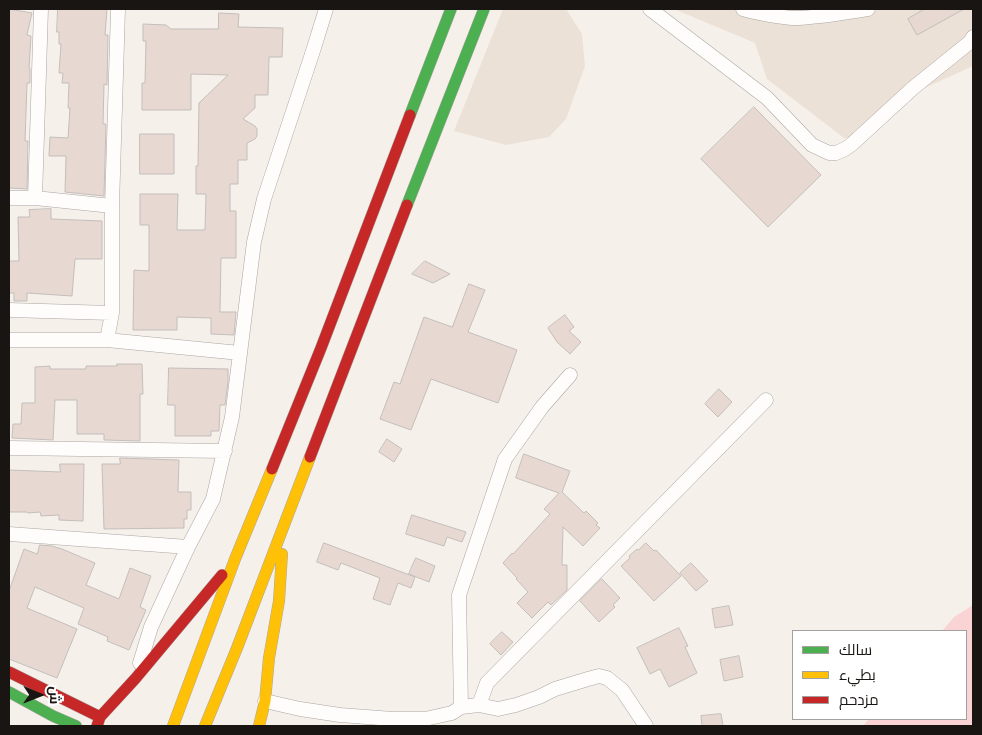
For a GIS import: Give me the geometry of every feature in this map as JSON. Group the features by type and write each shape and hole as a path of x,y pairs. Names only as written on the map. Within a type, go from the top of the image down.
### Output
{"main road":[{"path":"173,726 235,559 320,348 451,9"},
{"path":"205,726 238,648 356,337 484,9"},
{"path":"259,726 265,701 269,658 279,601 283,531"},
{"path":"99,722 235,559"},
{"path":"185,619 201,625 205,637"},
{"path":"238,648 254,648 269,658"},
{"path":"9,672 108,726"},
{"path":"9,692 52,721 76,726"}],"street":[{"path":"35,198 41,9"},
{"path":"107,340 112,313 112,206 118,9"},
{"path":"135,680 151,628 188,547 213,499 232,418 254,242 264,199 326,9"},
{"path":"650,9 767,98 812,145 829,153 836,153 852,144 913,88 973,38"},
{"path":"743,9 795,18 834,15 868,9"},
{"path":"9,198 35,198 112,206"},
{"path":"9,310 112,313"},
{"path":"9,340 107,340 240,353"},
{"path":"461,708 459,595 505,459 542,407 570,375"},
{"path":"479,705 487,683 766,400"},
{"path":"9,448 225,451"},
{"path":"9,534 188,547"},
{"path":"265,701 340,715 393,719 425,719 452,714 461,708 479,705 498,709 516,705 556,689 599,676 607,678 622,690 646,726"}],"shaded area":[{"path":"503,9 566,9 582,34 585,66 566,119 549,137 506,145 454,131"},
{"path":"674,9 973,9 973,66 918,91 867,138 844,138 767,79 755,43"},
{"path":"973,605 973,726 863,726 868,720 967,720 967,630 943,630 954,617"}],"building":[{"path":"9,9 32,13 27,35 31,36 30,83 27,83 25,141 28,141 27,189 9,188"},
{"path":"58,9 107,9 105,35 108,35 107,85 104,84 103,124 106,124 104,196 65,192 66,156 49,156 50,137 68,138 70,108 68,108 69,83 62,83 63,73 59,73 61,44 59,44 59,32 57,32"},
{"path":"925,9 964,9 917,35 908,19"},
{"path":"219,13 239,14 238,27 283,28 282,57 269,57 268,95 255,95 255,108 243,119 255,126 257,136 247,143 247,160 238,160 238,184 230,184 230,211 236,211 236,258 221,258 220,312 236,312 234,335 211,334 211,318 177,317 177,330 133,330 134,270 149,271 149,225 140,225 140,194 178,194 177,230 205,230 206,194 196,194 199,103 228,75 191,74 191,110 142,110 142,83 145,83 146,41 143,41 143,24 166,25 171,29 218,29"},
{"path":"754,107 821,175 768,227 701,159"},
{"path":"140,134 174,134 174,174 140,174"},
{"path":"51,209 51,219 102,221 102,259 75,259 72,296 27,293 27,301 14,301 14,293 9,293 9,261 19,261 18,217 30,217 29,210"},
{"path":"425,261 450,274 433,283 412,274"},
{"path":"469,284 485,290 468,332 517,350 498,403 431,379 411,430 380,419 394,382 400,384 424,317 452,327"},
{"path":"565,315 574,327 569,331 581,342 570,354 557,342 548,328"},
{"path":"117,364 142,364 143,394 140,394 140,441 104,440 104,434 77,434 77,400 55,400 53,440 12,438 13,424 21,424 22,403 35,403 35,367 50,366 50,369 86,369 86,366 117,366"},
{"path":"169,368 228,369 225,405 220,405 219,431 211,431 211,436 175,436 175,405 168,405"},
{"path":"719,389 732,402 718,417 705,404"},
{"path":"387,439 402,449 394,462 379,452"},
{"path":"524,454 570,471 562,492 584,513 586,511 598,523 596,525 600,528 583,546 563,527 562,565 567,565 567,590 551,605 548,602 532,618 517,603 528,592 503,563 550,514 544,509 559,493 516,478"},
{"path":"120,458 179,460 178,492 191,492 191,510 187,510 184,528 104,529 102,464 120,464"},
{"path":"60,464 84,464 83,521 59,520 59,515 41,516 40,512 9,512 9,470 60,472"},
{"path":"412,515 466,532 462,542 447,537 444,546 406,534"},
{"path":"324,543 415,577 411,588 398,583 390,605 373,599 380,578 341,563 338,570 317,562"},
{"path":"646,543 654,551 656,550 681,576 654,601 621,566 630,558 629,556"},
{"path":"40,545 62,549 95,563 86,585 119,599 130,568 151,576 140,607 146,610 129,650 107,641 108,637 78,624 84,608 35,587 27,608 77,629 57,678 9,659 9,591 24,549 37,554"},
{"path":"416,558 435,566 429,582 409,574"},
{"path":"691,563 708,581 696,591 680,573"},
{"path":"602,579 620,598 613,605 615,607 599,622 580,601"},
{"path":"729,606 733,625 715,628 712,609"},
{"path":"679,628 688,646 685,647 697,673 669,687 660,669 650,674 637,648"},
{"path":"502,632 513,642 501,655 490,644"},
{"path":"739,656 743,677 724,681 720,660"},
{"path":"721,714 723,726 702,726 701,716"}],"traffic: fast":[{"path":"410,115 451,9"},
{"path":"407,205 484,9"},
{"path":"9,692 76,726"}],"traffic: slow":[{"path":"205,726 310,457"},
{"path":"173,726 235,559 272,469"},
{"path":"259,726 265,701 269,658 279,601 282,554"}],"traffic: jam":[{"path":"272,469 321,348 410,115"},
{"path":"310,457 407,205"},
{"path":"97,726 100,717 135,679 222,575"},
{"path":"9,672 100,717"}]}
